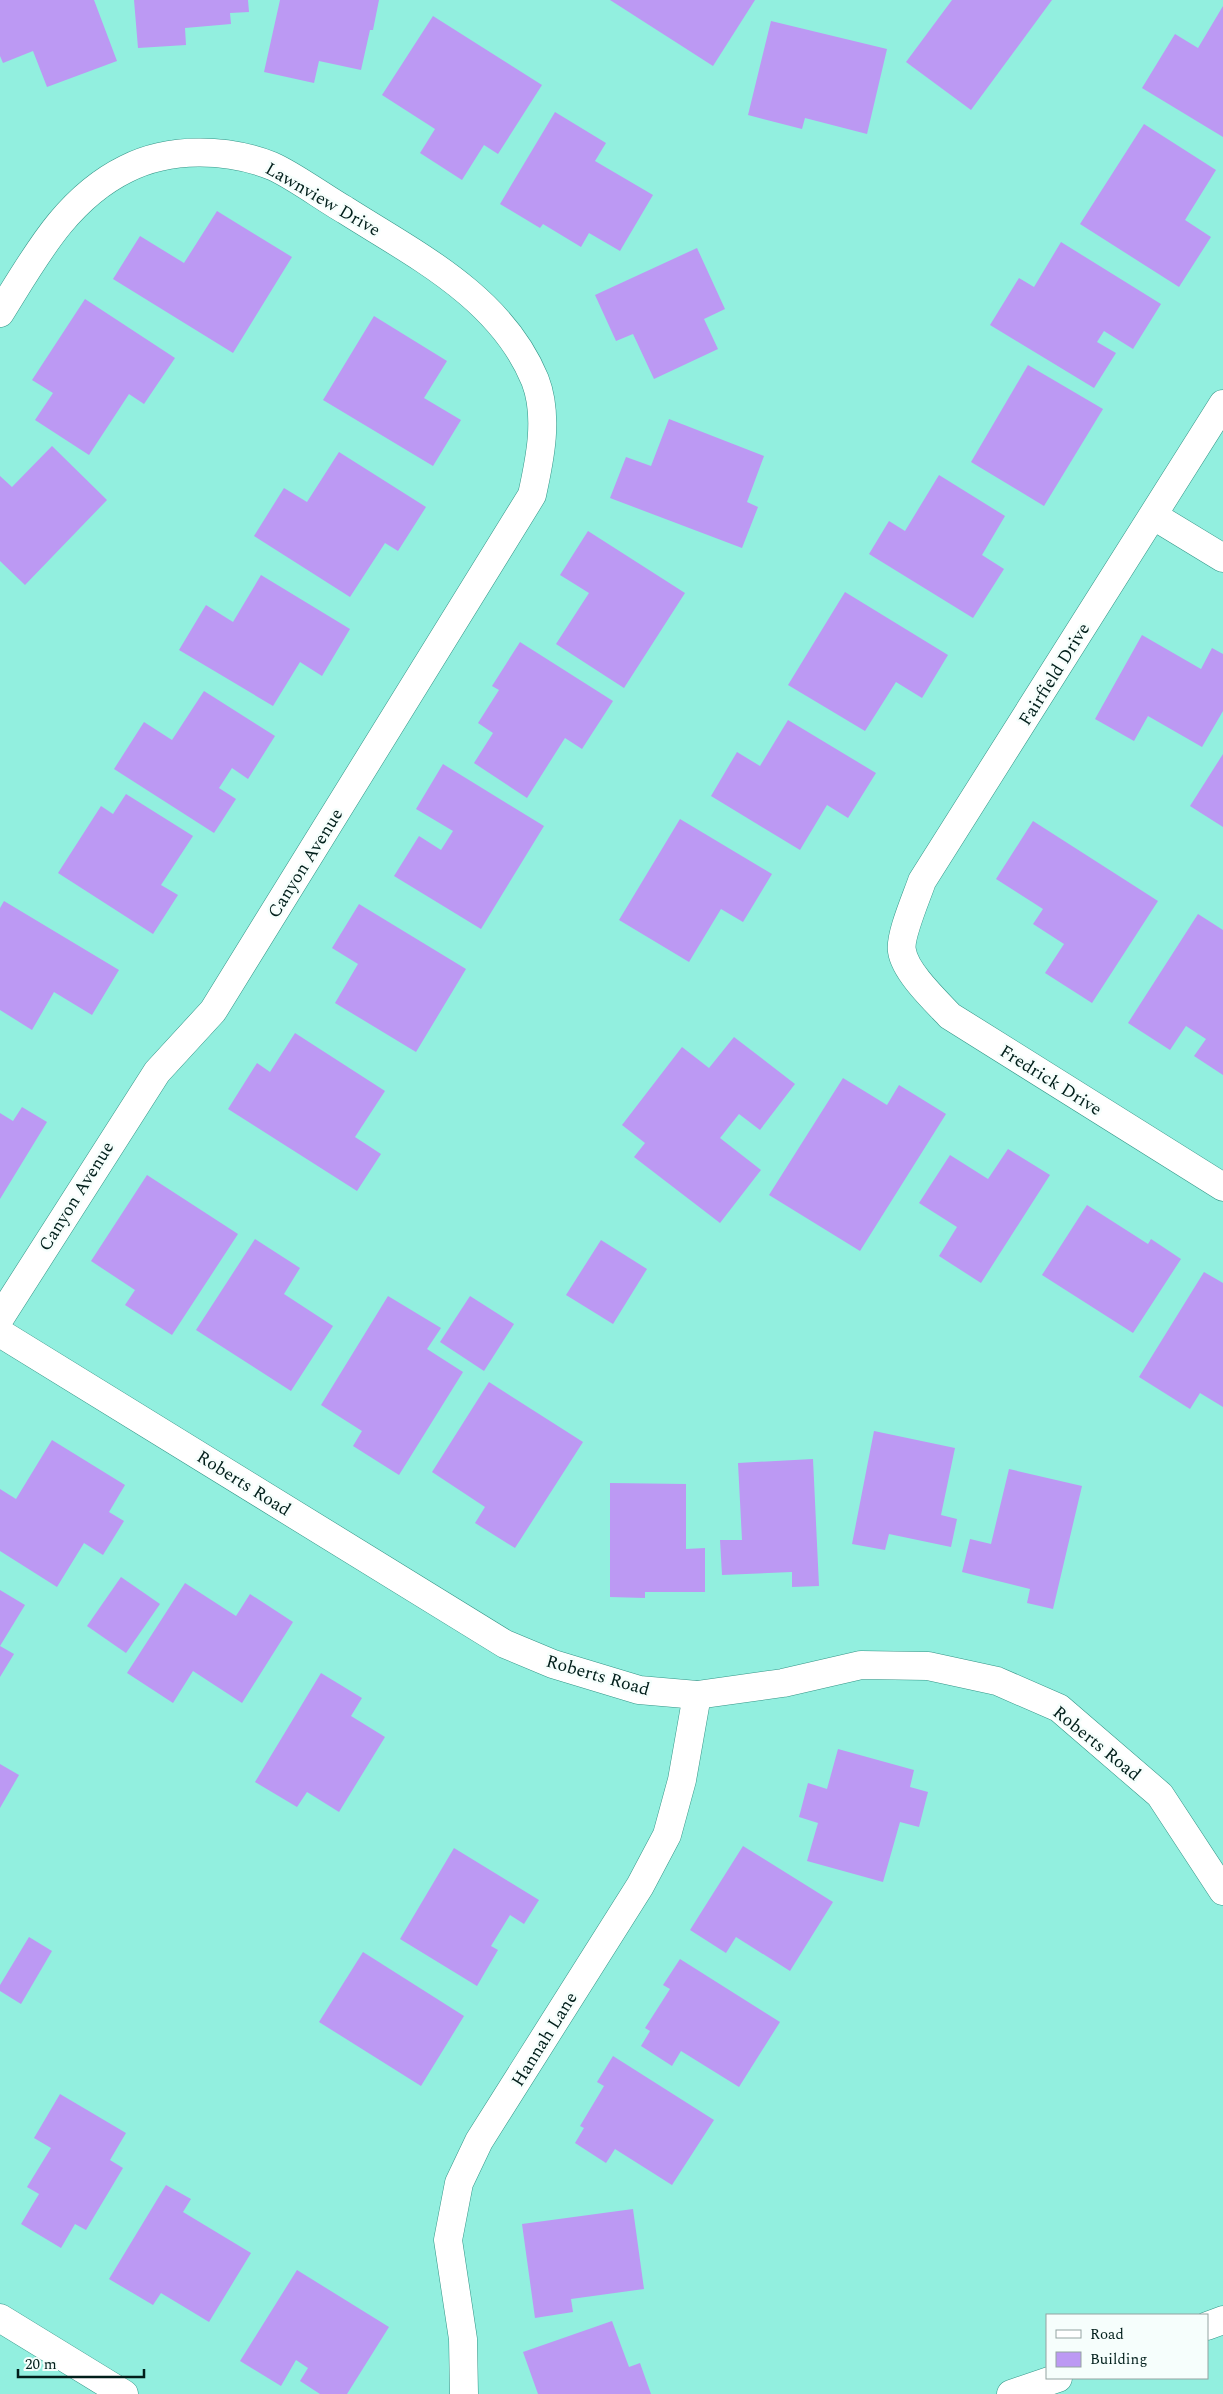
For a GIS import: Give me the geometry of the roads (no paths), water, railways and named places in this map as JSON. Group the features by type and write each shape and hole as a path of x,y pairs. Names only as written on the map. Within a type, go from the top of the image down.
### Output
{"street":[{"name":"Lawnview Drive","path":"0,313 48,237 72,208 96,186 127,168 159,158 194,152 233,156 272,166 443,271 490,312 515,342 536,381"},
{"name":"Canyon Avenue","path":"0,1318 157,1072 213,1012 532,496 541,454 542,428 536,381"},
{"name":"Fairfield Drive","path":"901,951 908,919 922,881 1223,404"},
{"path":"1154,516 1223,558"},
{"name":"Fredrick Drive","path":"901,951 917,981 950,1016 1223,1187"},
{"name":"Roberts Road","path":"0,1333 505,1644 553,1664 639,1690 697,1695 783,1683 861,1666 928,1666 997,1681 1059,1708 1160,1795 1223,1891"},
{"name":"Hannah Lane","path":"464,2394 463,2339 448,2240 459,2183 479,2141 640,1886 667,1835 682,1780 697,1695"},
{"path":"0,2318 124,2394"},
{"path":"1208,2326 1223,2320"},
{"path":"1011,2394 1047,2385"}]}
